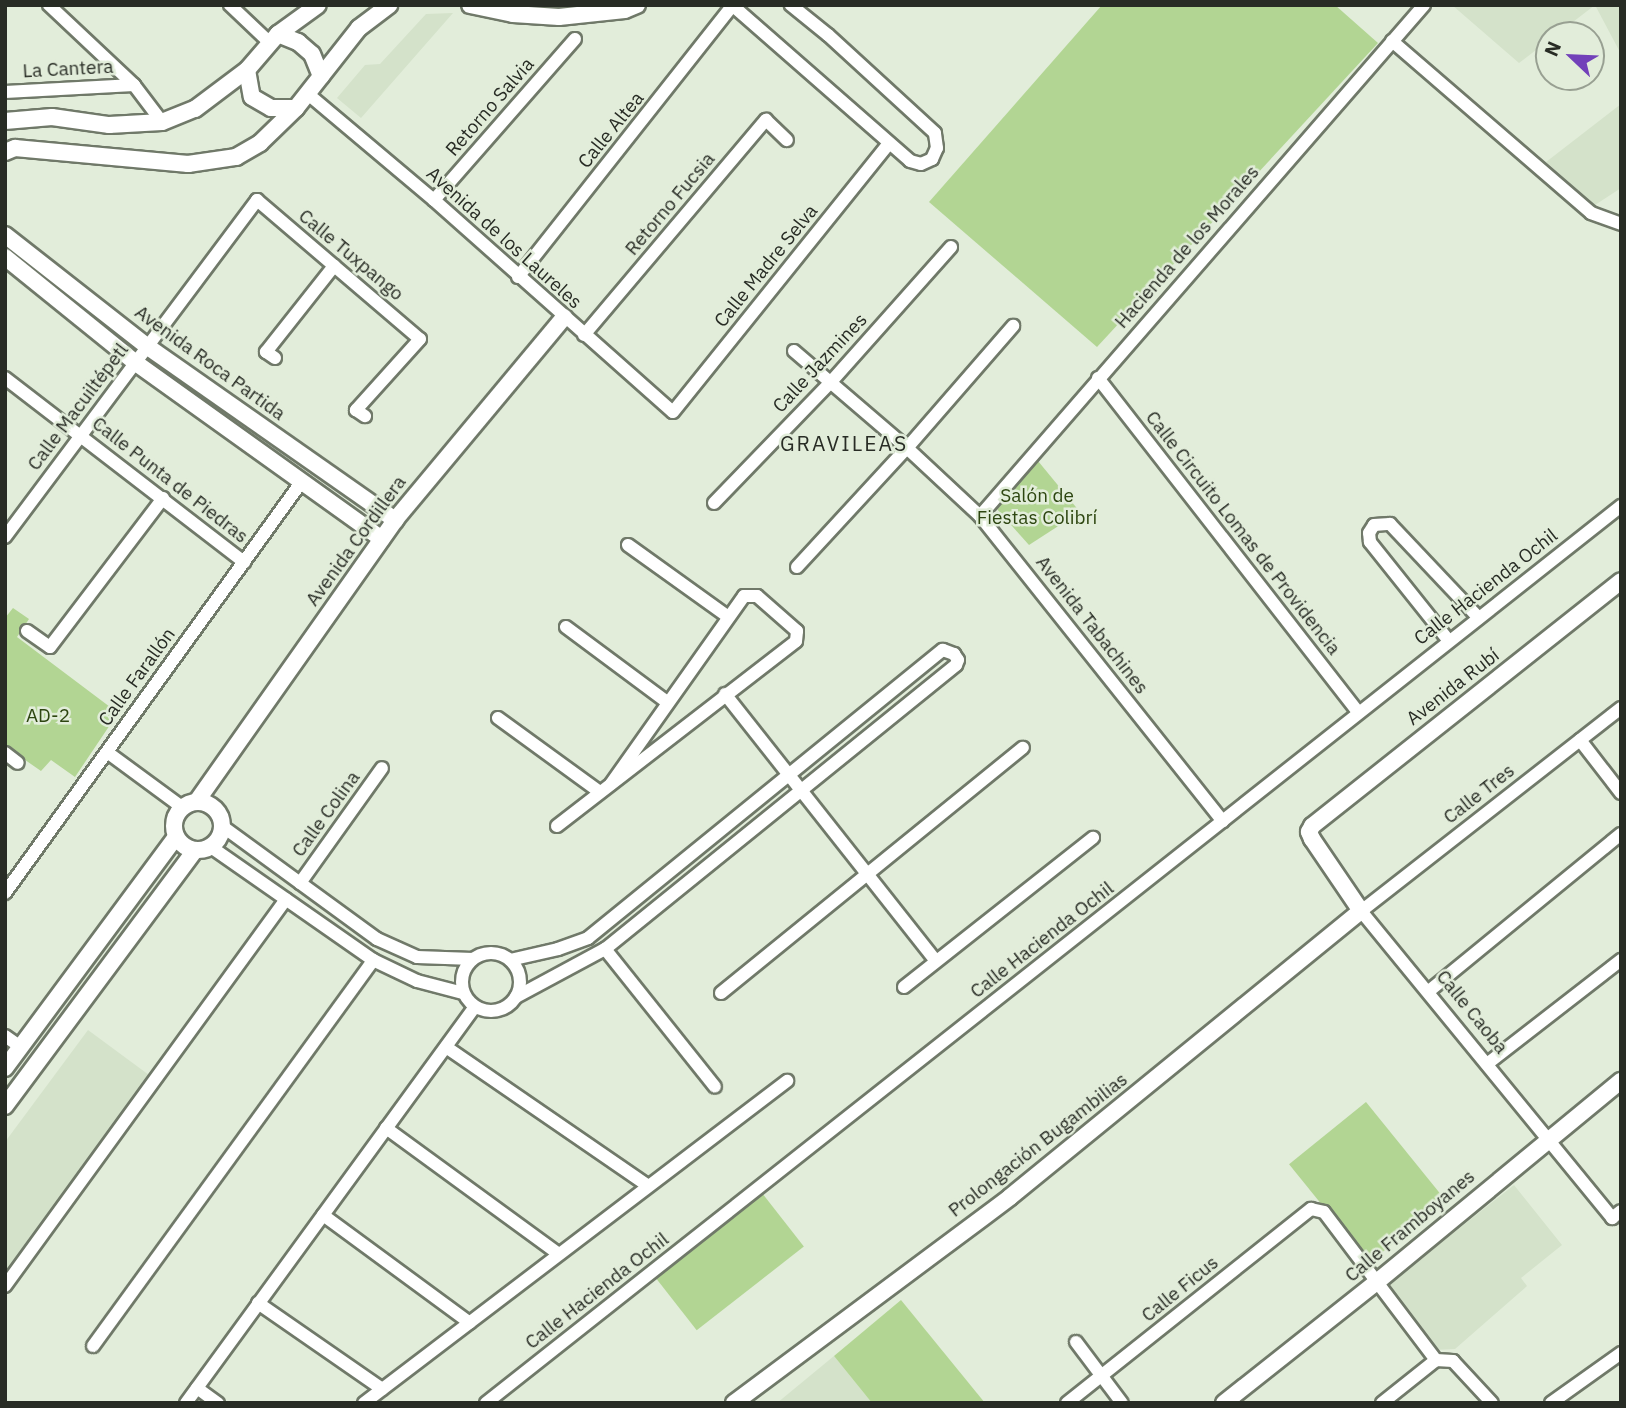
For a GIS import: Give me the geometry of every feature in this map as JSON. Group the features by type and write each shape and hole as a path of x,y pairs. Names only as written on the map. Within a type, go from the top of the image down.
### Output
{"street":[{"name":"La Cantera","path":"49,5 134,85 162,122"},
{"path":"230,5 274,38 298,42 312,54 321,76"},
{"path":"5,152 15,148 188,164 236,157 260,142 296,108 359,28 389,5"},
{"path":"470,5 513,14 559,17 625,10 637,5"},
{"path":"733,6 910,160 920,164 932,159 937,148 935,133 828,35 791,5"},
{"name":"Hacienda de los Morales","path":"980,516 1424,5"},
{"path":"5,121 52,117 109,125 162,122 195,109 247,70 274,38 313,6"},
{"name":"Calle Altea","path":"518,277 733,6"},
{"name":"Retorno Salvia","path":"434,200 575,38"},
{"path":"1392,41 1591,213 1621,223"},
{"path":"247,70 252,97 271,108 296,108"},
{"name":"La Cantera","path":"5,92 134,85"},
{"name":"Avenida de los Laureles","path":"308,94 434,200 673,412"},
{"name":"Retorno Fucsia","path":"584,335 766,120 787,140"},
{"name":"Calle Madre Selva","path":"673,412 889,143"},
{"name":"Calle Tuxpango","path":"257,200 420,339 356,410 365,416"},
{"name":"Calle Macuiltépetl","path":"5,537 257,200"},
{"name":"Avenida Roca Partida","path":"5,235 148,347 395,520"},
{"name":"Calle Jazmines","path":"714,503 830,383 951,247"},
{"path":"5,257 136,363 300,484 382,539"},
{"path":"275,358 266,352 334,266"},
{"name":"Avenida Cordillera","path":"189,804 395,520 564,317"},
{"path":"797,567 1013,326"},
{"name":"Avenida Tabachines","path":"794,351 907,447 980,516 1223,821"},
{"name":"Calle Punta de Piedras","path":"5,378 244,562"},
{"name":"Calle Circuito Lomas de Providencia","path":"1098,378 1358,712"},
{"name":"Calle Farallón","path":"5,893 300,484"},
{"path":"27,631 50,647 163,498"},
{"name":"Calle Hacienda Ochil","path":"486,1403 1621,506"},
{"path":"1450,641 1370,542 1369,533 1374,525 1390,524 1479,618"},
{"path":"628,545 727,616"},
{"name":"Avenida Rubí","path":"1312,826 1621,581"},
{"path":"557,826 796,641 797,631 751,594 744,596 605,788"},
{"path":"566,627 667,702"},
{"path":"189,804 174,821 176,837 181,843 203,848 286,899 373,960 417,981 463,993 475,1007 493,1012 502,1010 516,997 605,949 958,660 954,654 943,650 588,938 558,950 510,960 492,953 473,959 417,957 377,939 222,826"},
{"path":"725,694 936,961"},
{"name":"Calle Tres","path":"1361,911 1621,708"},
{"path":"498,718 605,788"},
{"path":"1580,740 1621,793"},
{"path":"721,993 1023,748"},
{"path":"5,1106 203,848 221,834 218,811 205,802 189,804 107,752"},
{"path":"5,753 18,763"},
{"name":"Calle Colina","path":"300,883 382,768"},
{"name":"Calle Caoba","path":"1312,826 1312,839 1361,911 1547,1138 1617,1215"},
{"path":"1429,991 1621,834"},
{"path":"5,1068 176,837"},
{"path":"904,987 1093,838"},
{"path":"641,895 654,910"},
{"path":"5,1286 286,899"},
{"path":"326,927 339,911"},
{"name":"Prolongación Bugambilias","path":"734,1403 1010,1197 1361,911"},
{"path":"605,949 715,1087"},
{"path":"463,993 462,975 473,959"},
{"path":"93,1346 373,960"},
{"path":"510,960 520,978 516,997"},
{"path":"1486,1064 1621,960"},
{"path":"186,1403 475,1007"},
{"path":"5,1036 21,1047"},
{"path":"446,1047 648,1186"},
{"path":"364,1403 786,1081"},
{"name":"Calle Framboyanes","path":"1224,1403 1378,1281 1547,1138 1621,1081"},
{"path":"386,1128 559,1254"},
{"name":"Calle Ficus","path":"1067,1403 1311,1209 1318,1208 1378,1281"},
{"path":"323,1215 470,1323"},
{"path":"1378,1281 1436,1360"},
{"path":"258,1304 382,1389"},
{"path":"1076,1342 1122,1403"},
{"path":"1551,1403 1621,1353"},
{"path":"1382,1403 1436,1360 1453,1361 1492,1403"},
{"path":"197,1388 218,1403"}],"shaded area":[{"path":"1452,5 1595,5 1574,21 1535,21 1535,51 1519,63"},
{"path":"1595,5 1621,5 1621,54 1605,21"},
{"path":"453,13 361,118 337,98 365,65 380,64 426,14"},
{"path":"1621,104 1621,188 1595,205 1546,162"},
{"path":"88,1030 149,1075 5,1272 5,1142"},
{"path":"1514,1185 1562,1245 1521,1278 1527,1286 1455,1349 1434,1350 1385,1287"},
{"path":"834,1356 872,1403 777,1403"}],"green space":[{"path":"1102,5 1335,5 1378,43 1097,347 929,202"},
{"name":"Salón de Fiestas Colibrí","path":"1038,461 1080,512 1029,545 997,509"},
{"name":"AD-2","path":"13,608 29,619 17,637 118,713 75,777 51,760 41,771 5,746 5,618"},
{"path":"1366,1102 1446,1201 1369,1263 1289,1164"},
{"path":"762,1193 804,1247 697,1330 655,1277"},
{"path":"901,1300 985,1403 872,1403 834,1356"}],"district":[{"name":"GRAVILEAS","path":"844,443"}]}
